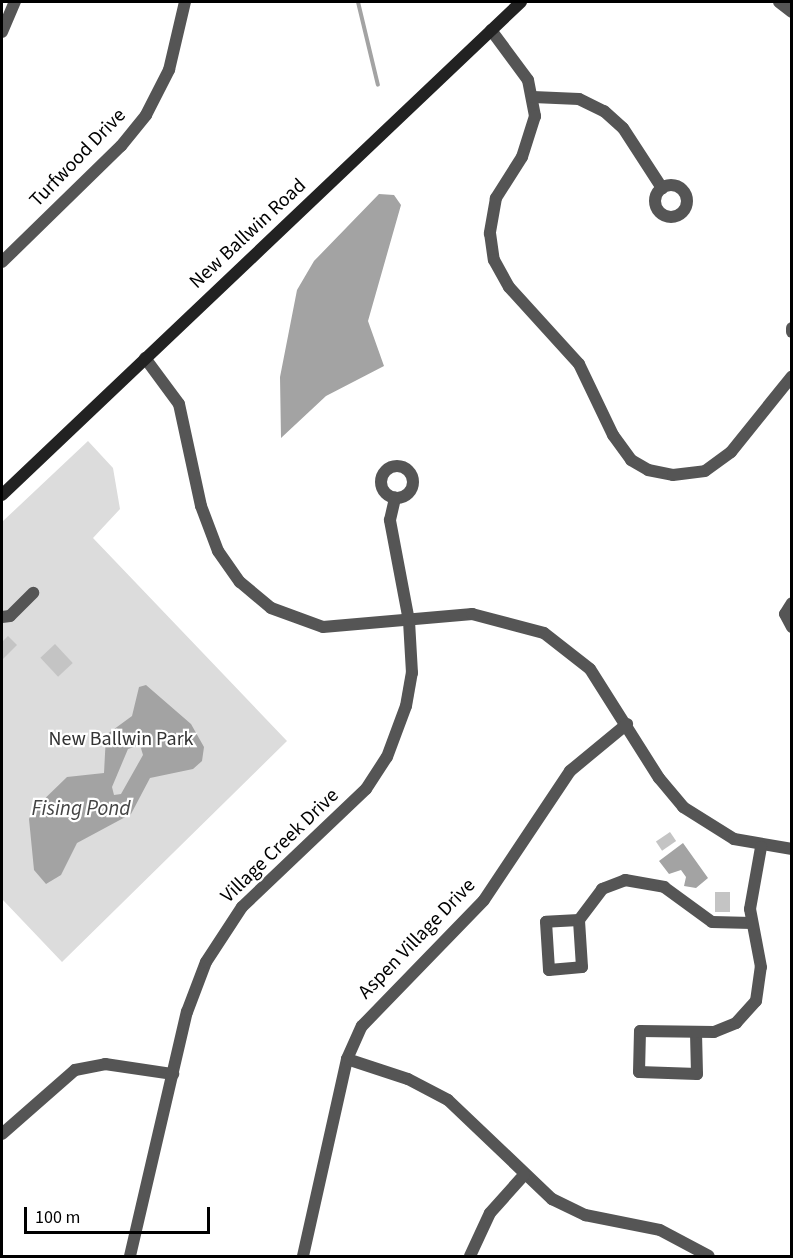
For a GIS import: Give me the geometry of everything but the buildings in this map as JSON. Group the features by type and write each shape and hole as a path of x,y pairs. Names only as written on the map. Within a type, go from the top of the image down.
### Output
{"main road":[{"name":"New Ballwin Road","path":"2,495 522,2"}],"street":[{"path":"2,32 15,2"},
{"name":"Turfwood Drive","path":"2,262 122,146 146,114 169,70 185,2"},
{"path":"779,2 792,12"},
{"path":"491,30 522,68 533,97 532,135 496,198 490,233 494,260 509,287 579,364 613,435 631,460 648,470 673,475 705,471 731,452 792,376"},
{"path":"533,97 579,99 604,111 623,128 662,188"},
{"path":"145,358 179,404 207,529 240,582 271,608 303,623 340,628 472,614 544,633 590,669 627,724 659,778 683,807 734,839 761,847 792,849"},
{"name":"Village Creek Drive","path":"130,1257 192,996 227,926 366,789 387,757 410,690 409,621 390,520 395,498"},
{"path":"2,617 10,616 33,593"},
{"path":"792,603 785,614 792,627"},
{"name":"Aspen Village Drive","path":"303,1257 347,1059 369,1016 496,884 570,771 627,724"},
{"path":"696,1033 697,1074 639,1072 640,1031 696,1033 736,1023 756,1001 761,967 752,923 750,897 761,847"},
{"path":"579,920 546,922 549,970 582,967 579,920 602,889 636,879 664,887 712,922 752,923"},
{"path":"347,1059 408,1079 448,1100 524,1175 552,1199 585,1215 660,1230 709,1257"},
{"path":"2,1134 75,1070 105,1064 173,1074"},
{"path":"470,1257 490,1213 524,1175"}],"green space":[{"name":"New Ballwin Park","path":"88,441 113,468 120,509 93,538 287,741 62,962 2,899 2,522"}],"water":[{"path":"379,194 394,195 401,205 368,321 384,366 326,396 281,438 280,377 297,290 314,261"},
{"name":"Fising Pond","path":"146,685 191,724 204,747 202,761 193,769 150,778 131,814 77,843 61,875 46,884 34,870 29,819 32,811 67,777 104,773 106,735 132,716 139,687","holes":["140,745 143,755 121,794 114,795 112,787 128,749"]},
{"path":"683,843 708,878 696,888 684,886 686,877 681,870 669,874 659,861"}],"waterway":[{"path":"358,2 378,85"}]}
